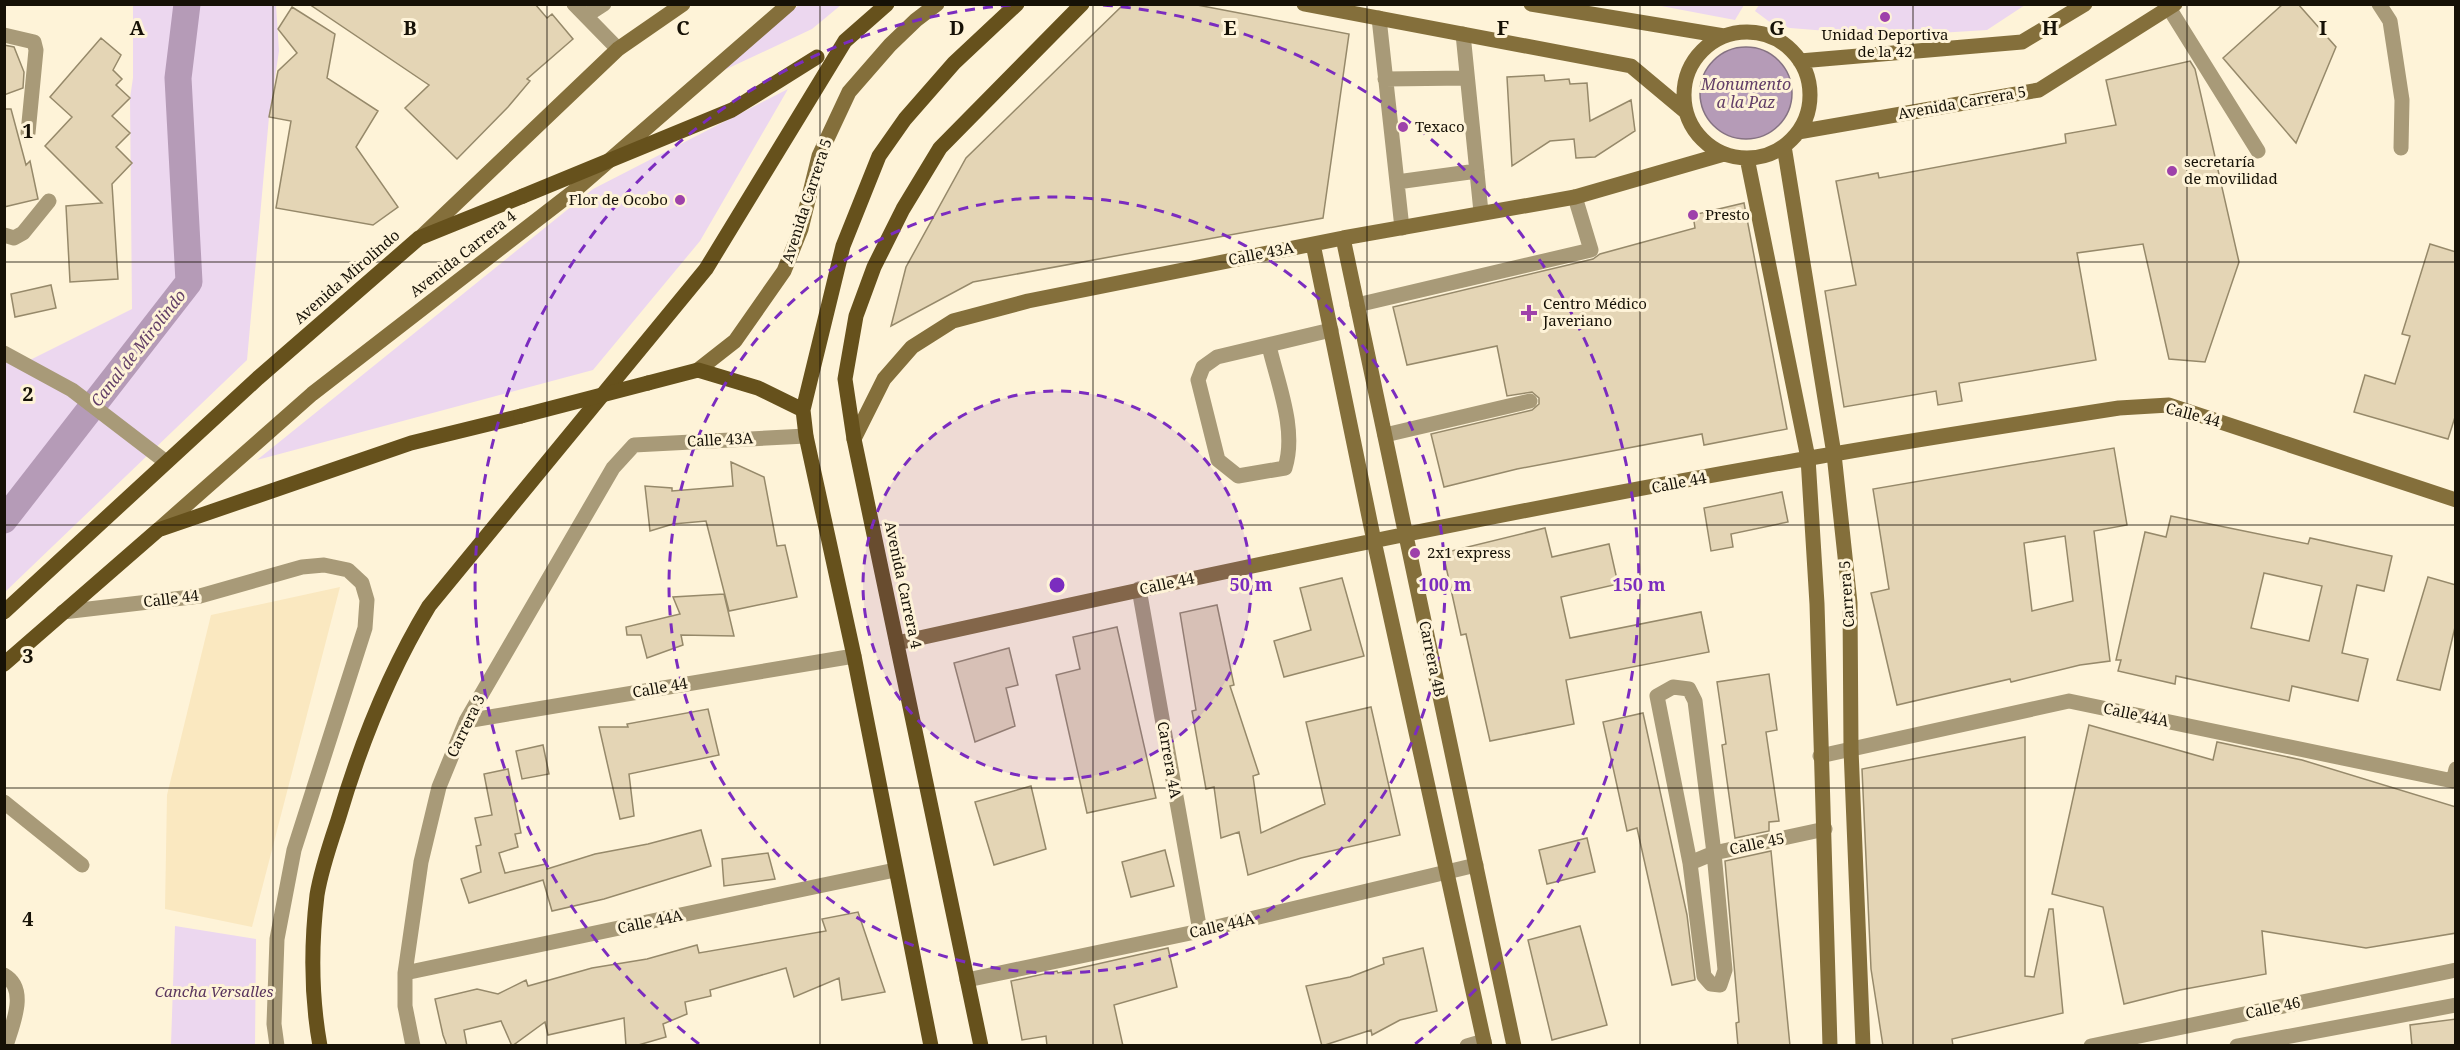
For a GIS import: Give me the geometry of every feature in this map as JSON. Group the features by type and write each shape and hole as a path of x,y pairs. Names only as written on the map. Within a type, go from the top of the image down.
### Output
{"main road":[{"path":"320,1046 312,991 318,894 347,788 370,725 403,648 429,606 705,269 845,42 887,4"},
{"path":"931,1046 854,656 806,436 803,410 843,246 879,156 905,119 954,63 1017,4"},
{"name":"Avenida Carrera 4","path":"981,1046 854,439 845,378 856,316 874,267 898,219 940,148 1082,4"},
{"name":"Avenida Mirolindo","path":"4,612 258,378 419,238 732,110 845,42"},
{"path":"4,664 158,530 411,443 698,370 758,388 803,410"}],"street":[{"path":"574,4 618,48"},
{"path":"587,15 604,4"},
{"path":"419,238 618,48 683,4"},
{"name":"Avenida Carrera 4","path":"158,530 312,394 573,192 789,4"},
{"name":"Avenida Carrera 5","path":"698,370 735,341 784,271 801,229 819,156 849,92 890,45 937,4"},
{"path":"1304,4 1631,66 1686,112"},
{"path":"1531,4 1724,36"},
{"path":"1800,61 2022,42 2085,4"},
{"path":"2379,4 2390,21 2402,100 2401,148"},
{"path":"2172,6 2258,151"},
{"name":"Avenida Carrera 5","path":"1798,132 2039,90 2172,6"},
{"path":"1379,18 1402,228"},
{"path":"1745,32 1766,34 1786,44 1800,61 1808,79 1810,98 1806,117 1798,132 1784,146 1766,155 1747,158 1724,154 1707,144 1694,130 1686,112 1684,86 1689,70 1698,55 1710,44 1724,36 1745,32"},
{"path":"1463,34 1481,212"},
{"path":"4,36 33,42 36,50 28,133"},
{"path":"1385,80 1467,78"},
{"name":"Carrera 5","path":"1784,146 1834,454 1850,603 1851,749 1863,1046"},
{"name":"Calle 43A","path":"854,439 884,379 912,347 953,321 1028,301 1343,238 1575,197 1724,154"},
{"name":"Carrera 5","path":"1747,158 1808,458 1817,604 1830,1046"},
{"path":"1397,182 1477,171"},
{"path":"1357,305 1590,250 1575,197"},
{"path":"4,235 14,238 24,233 49,201"},
{"name":"Carrera 4B","path":"1343,238 1514,1046"},
{"name":"Carrera 4B","path":"1313,244 1374,541 1484,1043"},
{"path":"1269,346 1289,431 1291,451 1285,468 1238,476 1218,460 1198,380 1203,367 1217,357 1331,330"},
{"path":"4,353 72,390 166,462"},
{"path":"1385,435 1530,400"},
{"name":"Calle 44","path":"897,643 1139,589 1374,541 1808,458 2119,408 2169,405 2456,500"},
{"name":"Calle 43A","path":"634,445 806,436"},
{"name":"Carrera 3","path":"413,1046 405,1006 405,973 421,862 439,787 466,721 613,468 634,445"},
{"name":"Calle 44","path":"63,612 200,596 302,567 324,565 348,570 362,584 367,600 365,628 294,850 277,939 274,1023 277,1046"},
{"name":"Carrera 4A","path":"1139,589 1200,931"},
{"name":"Calle 44","path":"466,721 854,656"},
{"path":"1673,687 1689,689 1695,701 1714,853 1725,970 1720,985 1711,984 1704,976 1689,863 1657,696 1673,687"},
{"name":"Calle 44A","path":"1820,756 2068,701 2454,775"},
{"path":"4,802 82,865"},
{"name":"Calle 45","path":"1689,863 1714,853 1825,829"},
{"name":"Calle 44A","path":"966,980 1200,931 1476,865"},
{"name":"Calle 44A","path":"405,973 895,870"},
{"name":"Calle 46","path":"2091,1046 2150,1040 2456,970"},
{"path":"4,975 17,990 16,1010 6,1046"},
{"name":"Calle 46","path":"2237,1046 2456,1005"},
{"path":"1467,1046 1484,1043"}],"shaded area":[{"path":"340,587 252,927 165,909 167,795 211,615"}],"green space":[{"path":"1744,4 1735,20 1656,5"},
{"path":"133,5 276,5 279,51 269,117 247,360 5,592 5,349 30,360 132,309 130,98 133,78"},
{"path":"799,5 841,5 812,29 718,73"},
{"name":"Unidad Deportiva de la 42","path":"1759,5 2025,5 1987,30 1890,36 1790,28 1771,23 1755,11"},
{"path":"788,89 700,241 593,370 257,460 593,189"},
{"name":"Cancha Versalles","path":"175,926 256,939 255,1045 171,1045"}],"water":[{"name":"Monumento a la Paz","path":"1746,47 1763,51 1778,61 1788,76 1792,93 1788,110 1778,125 1763,135 1746,139 1729,135 1714,125 1704,110 1700,93 1704,76 1714,61 1729,51"}],"building":[{"path":"309,4 535,4 547,18 552,14 573,39 527,79 530,81 508,107 457,159 405,108 429,85"},
{"path":"1124,4 1192,4 1349,34 1323,218 973,282 891,326 906,267 966,158"},
{"path":"2283,4 2298,4 2336,47 2296,143 2223,58"},
{"path":"292,7 335,34 327,78 378,111 356,147 398,207 373,225 276,208 291,121 269,117 278,71 297,53 278,29"},
{"path":"101,38 121,55 113,70 122,79 116,85 130,98 112,116 130,133 116,147 132,163 112,184 118,279 70,282 66,206 102,203 45,146 72,117 50,97"},
{"path":"4,45 14,47 24,72 23,88 4,95"},
{"path":"2190,61 2195,69 2239,262 2205,362 2169,359 2143,244 2077,253 2096,360 1959,383 1962,401 1938,405 1936,391 1844,407 1825,291 1856,285 1836,181 1878,173 1879,178 2066,143 2065,134 2116,125 2106,80"},
{"path":"1544,75 1545,81 1569,79 1570,84 1587,83 1590,121 1631,100 1635,131 1595,157 1576,158 1574,139 1550,141 1512,166 1507,77"},
{"path":"4,109 11,109 26,165 30,161 38,199 4,207"},
{"path":"1744,203 1787,429 1704,445 1702,434 1517,469 1444,487 1431,434 1532,410 1539,404 1539,398 1532,392 1507,396 1497,346 1407,365 1393,307 1593,259 1600,254 1695,228 1693,215"},
{"path":"2430,244 2456,252 2456,414 2448,439 2354,412 2365,375 2395,384 2410,336 2402,334"},
{"path":"51,285 56,308 15,317 11,294"},
{"path":"2114,448 2127,525 2094,531 2110,661 2080,665 2011,682 2010,679 1897,705 1871,593 1889,589 1873,489","holes":["2065,536 2073,601 2032,611 2024,543"]},
{"path":"731,462 764,477 777,546 785,545 797,597 729,611 706,521 673,524 650,531 645,486 672,488 672,491 733,486"},
{"path":"1782,492 1788,522 1731,534 1733,547 1711,551 1704,508"},
{"path":"2171,516 2308,544 2310,538 2392,556 2384,591 2357,585 2342,653 2368,659 2358,701 2292,686 2289,701 2176,676 2175,684 2118,671 2121,660 2116,660 2145,532 2166,537","holes":["2264,573 2322,586 2309,641 2251,628"]},
{"path":"1545,528 1552,557 1609,544 1618,584 1561,597 1570,638 1701,612 1709,652 1566,680 1574,724 1490,741 1466,634 1461,635 1443,553"},
{"path":"2428,577 2456,585 2456,623 2440,690 2397,680"},
{"path":"1342,578 1364,656 1284,677 1274,641 1311,630 1300,588"},
{"path":"724,594 734,636 681,635 683,645 647,658 641,635 627,635 626,627 680,614 673,597"},
{"path":"1217,605 1234,685 1230,686 1259,774 1253,776 1261,833 1325,804 1306,722 1371,707 1400,835 1301,858 1248,875 1239,832 1221,838 1214,787 1206,789 1192,711 1196,710 1180,613"},
{"path":"1117,627 1156,798 1087,813 1056,675 1080,669 1073,637"},
{"path":"1009,648 1018,685 1006,688 1015,726 975,742 954,663"},
{"path":"1769,674 1777,730 1766,732 1779,821 1769,822 1769,831 1735,838 1722,745 1726,744 1717,682"},
{"path":"708,709 719,755 629,774 634,816 620,819 599,727 628,727 627,724"},
{"path":"1643,713 1687,915 1695,980 1672,985 1637,828 1627,831 1603,722"},
{"path":"2089,725 2213,760 2217,742 2302,760 2456,807 2456,933 2366,948 2262,931 2266,974 2180,990 2124,1004 2103,907 2052,894"},
{"path":"2025,737 2025,976 2034,977 2049,909 2053,909 2063,1013 1952,1039 1953,1046 1883,1046 1871,969 1862,769"},
{"path":"543,745 549,774 522,779 516,751"},
{"path":"508,769 521,833 515,834 518,847 499,853 505,873 546,864 547,869 595,854 648,844 701,830 711,866 604,899 552,911 543,880 469,903 461,879 481,872 476,846 481,845 475,818 492,815 484,774"},
{"path":"1031,786 1046,849 994,865 975,802"},
{"path":"1587,838 1595,872 1547,884 1539,850"},
{"path":"1165,850 1174,886 1131,897 1122,862"},
{"path":"1771,851 1790,1046 1738,1046 1736,1023 1739,1022 1725,861"},
{"path":"768,853 775,879 724,886 722,859"},
{"path":"858,912 885,992 842,1000 839,978 794,997 786,968 710,990 711,996 685,1002 687,1014 663,1024 666,1037 635,1046 626,1046 624,1018 548,1035 545,1022 512,1046 501,1021 464,1030 467,1046 447,1046 443,1035 435,999 477,989 498,994 526,980 528,986 592,968 647,959 697,945 699,953 826,931 822,919"},
{"path":"1580,926 1607,1025 1552,1040 1528,940"},
{"path":"1168,948 1177,987 1114,1005 1123,1046 1047,1046 1046,1036 1022,1040 1011,981 1057,971 1058,973"},
{"path":"1423,948 1437,1011 1400,1020 1372,1035 1371,1030 1322,1046 1306,986 1350,977 1384,964 1383,958"},
{"path":"2456,1019 2456,1046 2412,1046 2410,1025"}],"waterway":[{"name":"Canal de Mirolindo","path":"4,520 189,282 178,78 187,4"}],"place":[{"name":"Unidad Deportiva de la 42","path":"1885,17"},
{"name":"Texaco","path":"1403,127"},
{"name":"secretaría de movilidad","path":"2172,171"},
{"name":"Flor de Ocobo","path":"680,200"},
{"name":"Presto","path":"1693,215"},
{"name":"Centro Médico Javeriano","path":"1529,313"},
{"name":"2x1 express","path":"1415,553"}]}
